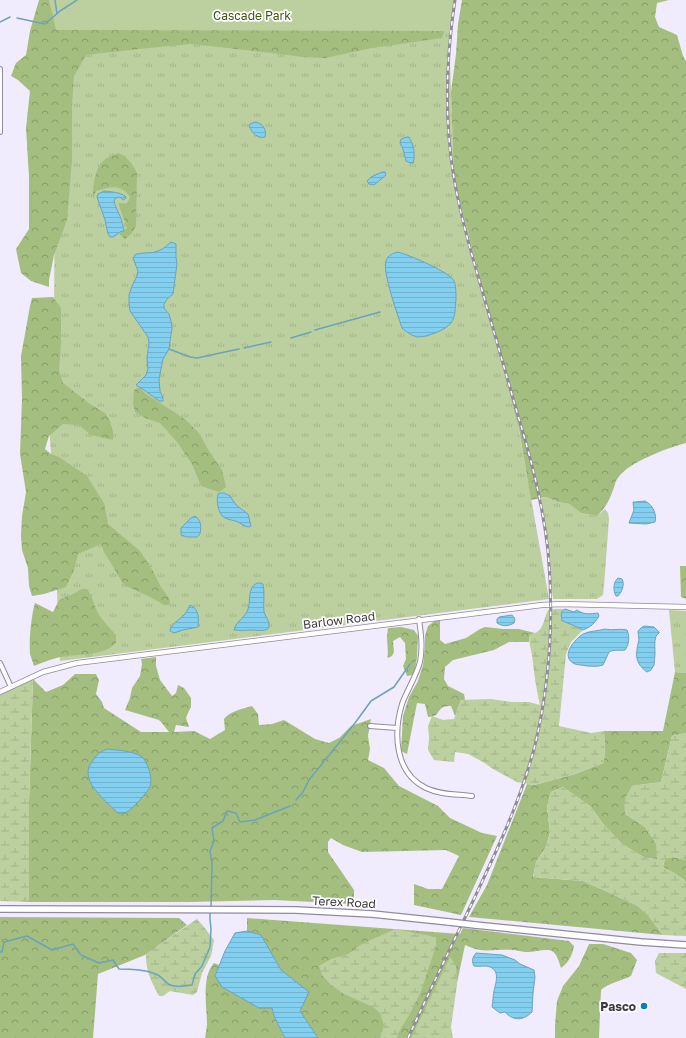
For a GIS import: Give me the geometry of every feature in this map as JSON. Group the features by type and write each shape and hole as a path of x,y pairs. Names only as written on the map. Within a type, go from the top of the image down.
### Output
{"main road":[{"name":"Terex Road","path":"0,909 329,911 372,914 640,942 686,945"}],"street":[{"path":"0,69 0,132"},
{"name":"Barlow Road","path":"0,692 44,672 77,663 419,619 552,604 686,607"},
{"path":"419,619 422,645 420,662 402,706 397,728 399,753 405,767 413,778 424,787 435,791 472,796"},
{"path":"0,664 11,687"},
{"path":"370,726 397,728"}],"green space":[{"path":"39,0 452,0 448,21 442,38 372,48 325,58 302,57 191,44 86,55 74,76 72,105 72,160 67,220 54,255 49,287 31,281 21,273 16,249 29,229 29,177 26,128 30,91 11,76 16,63 26,55 30,31"},
{"name":"Cascade Park","path":"49,0 455,0 449,31 56,30"},
{"path":"462,0 669,0 657,3 655,17 659,27 677,35 686,61 686,443 649,456 630,466 616,481 607,504 597,516 581,513 569,504 558,502 546,497 531,500 519,429 454,179 451,92"},
{"path":"56,30 449,31 454,179 495,336 513,397 549,599 60,661 51,454 44,351 54,313"},
{"path":"118,153 125,156 137,173 136,226 132,233 125,239 119,234 127,228 118,203 127,204 130,197 119,188 110,187 96,191 93,199 94,182 99,166 107,158"},
{"path":"53,297 61,308 59,370 63,383 90,404 105,413 110,421 113,432 113,440 91,435 79,425 63,424 49,436 45,449 87,476 104,503 108,524 140,551 169,598 169,605 164,605 124,585 104,552 101,544 78,554 74,570 66,587 32,596 29,586 28,568 22,550 21,536 22,516 26,492 20,454 22,399 21,356 32,298"},
{"path":"139,387 146,394 185,419 199,433 222,470 226,487 219,492 201,486 192,464 177,442 160,423 145,418 135,412 133,404 134,390"},
{"path":"546,497 558,502 569,504 581,513 597,516 605,509 608,513 609,519 603,595 597,599 553,599 545,528 540,499"},
{"path":"680,566 686,566 686,599 681,597"},
{"path":"82,589 87,589 89,592 99,615 116,635 116,643 105,650 92,654 65,656 34,666 30,654 30,642 31,621 35,603 53,612 59,600"},
{"path":"565,609 562,611 562,620 583,630 571,642 566,654 559,726 591,733 604,731 605,755 603,763 575,774 534,785 517,782 468,754 455,752 454,762 434,760 428,750 428,726 432,716 443,720 454,719 461,700 491,699 511,702 529,702 540,705 529,636 541,628 548,610"},
{"path":"669,610 686,611 686,673 675,672"},
{"path":"436,620 440,620 440,640 445,644 466,638 485,627 519,629 535,633 529,636 529,642 509,642 494,650 453,660 445,667 444,679 448,686 464,694 465,700 461,700 455,716 451,706 448,706 443,707 434,716 428,717 425,704 417,703 407,754 401,751 403,716 409,697 418,681 423,665 425,636 428,626"},
{"path":"401,627 414,630 418,636 415,670 412,675 407,676 403,666 406,659 405,643 400,637 393,641 394,652 392,656 388,658 387,656 388,628"},
{"path":"156,657 156,666 160,680 172,696 176,693 178,685 184,688 191,698 191,707 186,718 189,727 176,725 174,732 194,731 210,739 225,730 224,719 227,716 236,711 252,706 258,714 259,725 272,724 284,720 315,739 329,743 339,738 351,726 371,719 368,736 370,749 368,760 384,768 399,786 438,806 450,818 482,833 497,836 461,915 414,905 414,884 428,889 442,889 459,856 446,850 362,852 343,845 331,838 328,842 328,852 354,890 354,904 274,900 189,902 29,902 29,801 33,679 46,692 63,685 75,674 96,674 99,680 96,694 102,702 104,708 141,732 169,732 159,720 125,710 132,688 140,676 142,664 141,659"},
{"path":"675,672 686,673 686,733 672,736 661,782 632,786 625,814 644,826 657,844 657,859 645,858 622,844 603,824 591,807 563,787 551,792 547,807 550,832 546,847 536,862 533,877 583,881 608,892 638,906 648,915 663,935 469,917 487,885 527,784 534,785 575,774 603,763 605,755 604,731 663,731"},
{"path":"33,679 29,801 29,902 0,901 0,695"},
{"path":"686,733 686,860 673,857 665,858 663,867 678,875 686,883 686,936 663,935 648,915 638,906 583,881 533,877 536,862 546,847 550,832 547,807 551,792 563,787 591,807 603,824 622,844 645,858 657,859 656,844 644,826 625,814 624,800 632,786 661,782 672,736"},
{"path":"673,857 686,860 686,883 683,879 663,867 665,858"},
{"path":"0,917 179,918 187,925 145,955 98,974 93,1038 0,1038"},
{"path":"247,918 460,934 463,928 569,941 574,946 570,958 561,968 557,956 550,950 527,952 512,950 483,950 465,945 449,1021 452,1038 318,1038 300,1011 308,992 281,970 261,935 247,931"},
{"path":"197,919 214,940 211,956 202,973 197,992 193,995 170,991 163,996 159,996 151,981 146,961 146,954"},
{"path":"395,929 436,937 436,946 420,994 397,1038 380,1038 384,1025 380,1013 373,1007 344,994 330,984 322,975 319,966 331,959 348,954 362,944"},
{"path":"589,944 603,944 631,953 637,960 631,976 611,984 601,990 599,1038 555,1038 557,1001 563,986 579,966"},
{"path":"659,953 686,953 686,989 656,973 655,961"},
{"path":"450,957 456,966 457,984 451,1027 453,1038 411,1038"},
{"path":"214,963 219,965 215,976 272,1008 274,1016 285,1038 205,1038 207,1025 206,984 207,976"}],"water":[{"path":"255,122 264,127 265,137 260,137 252,131 249,126"},
{"path":"409,137 414,149 413,163 406,161 400,143 401,139"},
{"path":"385,172 386,175 374,185 369,184 367,181 371,177"},
{"path":"104,191 119,193 126,197 123,200 120,197 114,200 124,231 113,237 110,237 108,234 97,197 98,194"},
{"path":"171,242 176,244 177,264 173,294 164,304 164,308 169,314 172,328 169,349 163,359 159,379 163,401 159,401 136,385 146,375 148,369 147,358 149,343 148,337 130,311 129,295 138,271 133,258 135,255 158,251"},
{"path":"398,252 419,260 445,273 454,281 456,287 455,314 449,326 441,331 418,337 409,334 402,328 391,294 385,266 388,257"},
{"path":"220,493 230,496 236,505 248,514 251,526 249,527 227,519 221,514 217,503 217,497"},
{"path":"645,501 654,510 655,522 646,524 629,523 634,510 633,502"},
{"path":"195,516 200,522 200,534 197,537 187,537 181,535 181,528"},
{"path":"618,578 622,579 623,586 618,596 616,596 614,587"},
{"path":"257,583 263,584 264,612 269,627 266,630 234,630 247,612 252,588"},
{"path":"190,605 197,611 198,627 174,633 170,631 173,625 185,614"},
{"path":"565,609 574,612 577,610 587,614 598,613 599,616 588,628 583,630 562,620 561,615"},
{"path":"512,615 515,619 514,623 504,626 497,623 497,619 499,617"},
{"path":"644,626 654,627 659,632 655,640 654,665 651,670 647,672 642,668 637,660 639,640 638,631"},
{"path":"605,629 627,630 629,640 625,650 615,650 609,652 603,665 601,666 578,665 570,661 568,653 570,648 580,636 588,632"},
{"path":"107,749 120,750 141,756 144,758 149,770 151,779 150,787 132,808 124,813 118,813 101,797 91,784 88,777 88,770 91,763 98,754"},
{"path":"247,931 261,935 281,970 309,992 300,1011 318,1038 285,1038 274,1016 272,1008 259,1008 222,987 215,976 225,951 235,933"},
{"path":"476,953 502,955 534,970 535,977 532,1012 526,1017 515,1019 505,1012 500,1013 492,1007 496,974 490,967 474,966 473,959"}],"waterway":[{"path":"55,0 57,14"},
{"path":"17,18 45,24 60,11 77,0"},
{"path":"0,22 10,17"},
{"path":"315,330 380,312"},
{"path":"291,338 311,332"},
{"path":"244,348 271,342"},
{"path":"169,349 197,358 239,349"},
{"path":"296,800 303,792 309,780 371,701 394,687 410,664"},
{"path":"211,908 212,863 210,851 214,841 212,828 223,821 227,811 236,813 240,822 255,820 290,806"},
{"path":"0,952 2,952 4,942 27,936 52,950 73,944 81,955 99,963 113,960 119,969 136,970 156,974 168,984 173,986 192,985 195,974 202,966 210,947 210,912"}],"railway":[{"path":"408,1038 491,863 516,805 535,745 544,697 549,649 551,600 550,575 546,534 540,501 528,451 469,244 454,178 449,134 447,89 455,0"}],"place":[{"name":"Pasco","path":"644,1006"}]}
